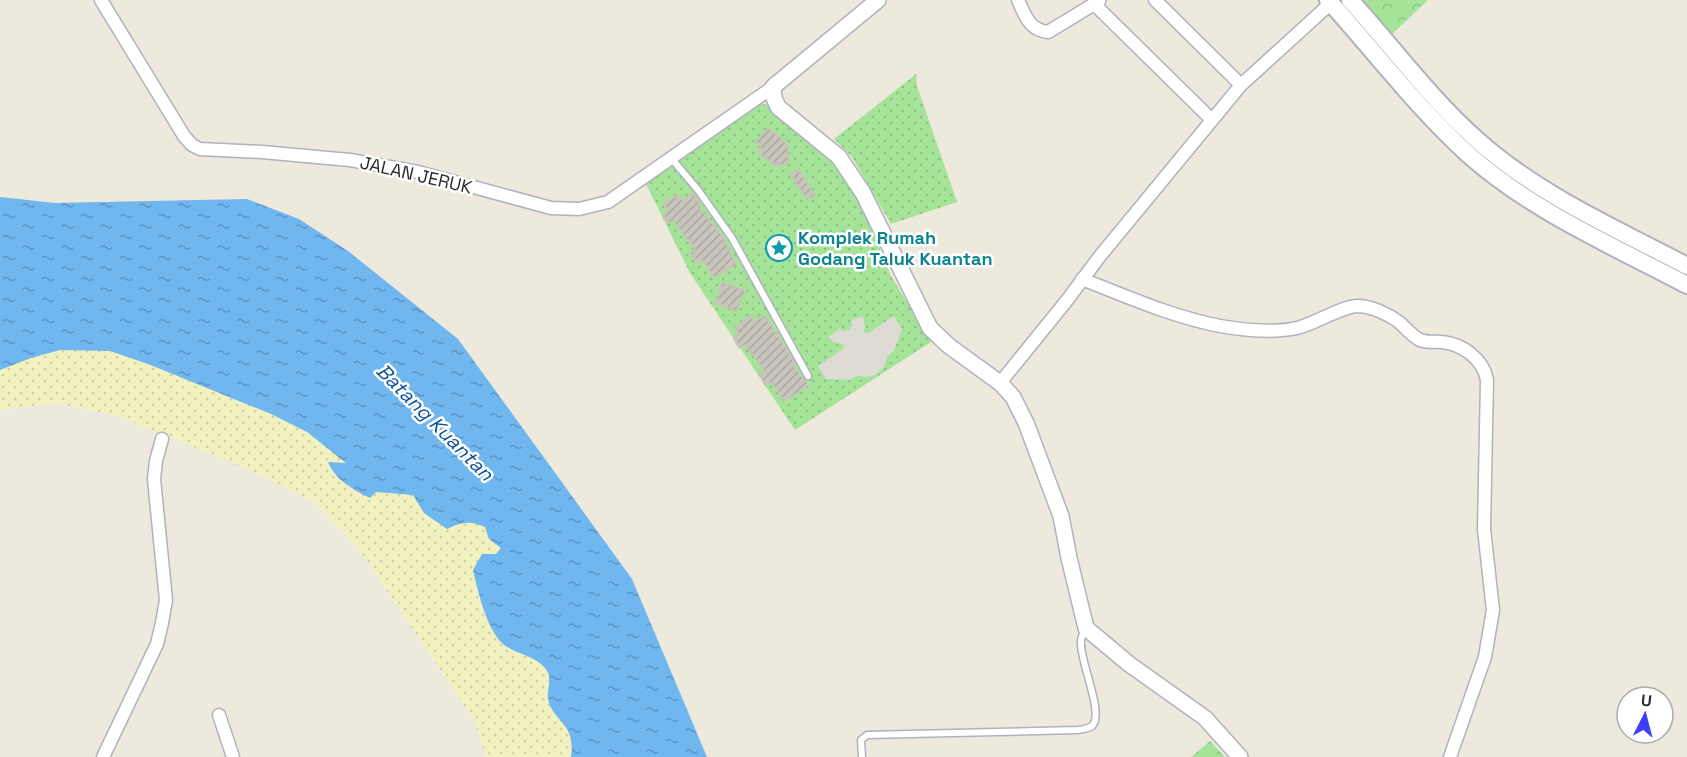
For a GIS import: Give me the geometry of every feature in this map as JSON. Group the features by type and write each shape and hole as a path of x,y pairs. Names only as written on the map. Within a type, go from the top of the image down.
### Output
{"main road":[{"path":"1350,0 1424,88 1476,140 1544,191 1687,266"},
{"path":"1330,2 1421,105 1468,154 1500,180 1537,206 1687,285"}],"street":[{"name":"JALAN JERUK","path":"101,0 184,136 192,145 200,149 350,160 418,172 551,208 579,209 609,202 773,87"},
{"path":"879,0 773,87 778,107 839,157 863,193 930,328 948,346 1000,383 1013,397 1026,423 1062,516 1069,558 1086,628 1129,664 1205,718 1240,757"},
{"path":"1018,0 1032,27 1048,32 1097,2 1212,120"},
{"path":"1155,0 1241,85"},
{"path":"1000,383 1241,85 1330,2"},
{"path":"1083,279 1177,315 1221,326 1272,330 1297,328 1354,306 1369,307 1398,322 1417,339 1427,342 1444,342 1463,348 1478,360 1485,371 1487,380 1484,529 1493,610 1485,657 1450,757"},
{"path":"103,757 157,644 162,623 166,600 154,479 162,439"},
{"path":"219,715 232,757"}],"lane":[{"path":"671,158 698,190 732,238 808,376"},
{"path":"862,757 861,740 867,735 1089,728 1095,721 1096,711 1081,654 1080,638 1086,628"}],"green space":[{"path":"1360,0 1428,0 1390,36"},
{"path":"916,74 917,86 957,202 891,224 852,157 834,139"},
{"name":"Komplek Rumah Godang Taluk Kuantan","path":"759,102 773,108 833,162 851,187 870,223 890,274 931,342 795,430 690,273 646,184"},
{"path":"1210,741 1225,757 1191,757"}],"sand":[{"path":"60,350 110,351 271,414 307,432 348,464 329,463 332,472 371,498 376,492 413,495 424,513 485,527 489,539 501,548 473,570 485,613 495,635 502,643 537,661 548,672 548,699 555,714 568,730 572,745 571,757 486,757 475,722 355,544 315,503 262,475 121,417 56,403 0,410 0,370"}],"shaded area":[{"path":"863,316 865,327 863,333 868,333 894,316 902,329 894,351 888,355 884,367 875,375 857,376 850,380 826,379 818,366 843,349 845,345 834,342 828,337 840,328 842,331 849,330 852,325 851,320"}],"water":[{"name":"Batang Kuantan","path":"0,197 55,203 247,199 299,219 348,251 458,339 632,579 707,757 571,757 572,745 568,730 555,714 548,699 548,672 537,661 502,643 495,635 485,613 473,570 482,554 496,554 501,548 489,539 485,527 475,523 465,523 447,529 424,513 413,495 376,492 370,498 352,488 335,474 328,462 346,463 307,432 271,414 110,351 60,350 0,370"}],"building":[{"path":"768,128 788,146 788,163 776,166 758,153 762,149 756,142"},
{"path":"798,169 815,195 807,200 790,174"},
{"path":"693,193 700,203 697,205 723,237 736,265 714,277 703,261 698,263 690,253 695,250 674,221 667,223 663,215 668,212 663,204 677,195 682,200"},
{"path":"722,282 745,291 736,311 716,303"},
{"path":"750,316 755,321 765,316 796,364 793,366 809,385 785,401 771,382 765,385 759,374 765,371 745,345 739,348 733,337 739,335 735,327"}],"place":[{"name":"Komplek Rumah Godang Taluk Kuantan","path":"779,248"}]}
